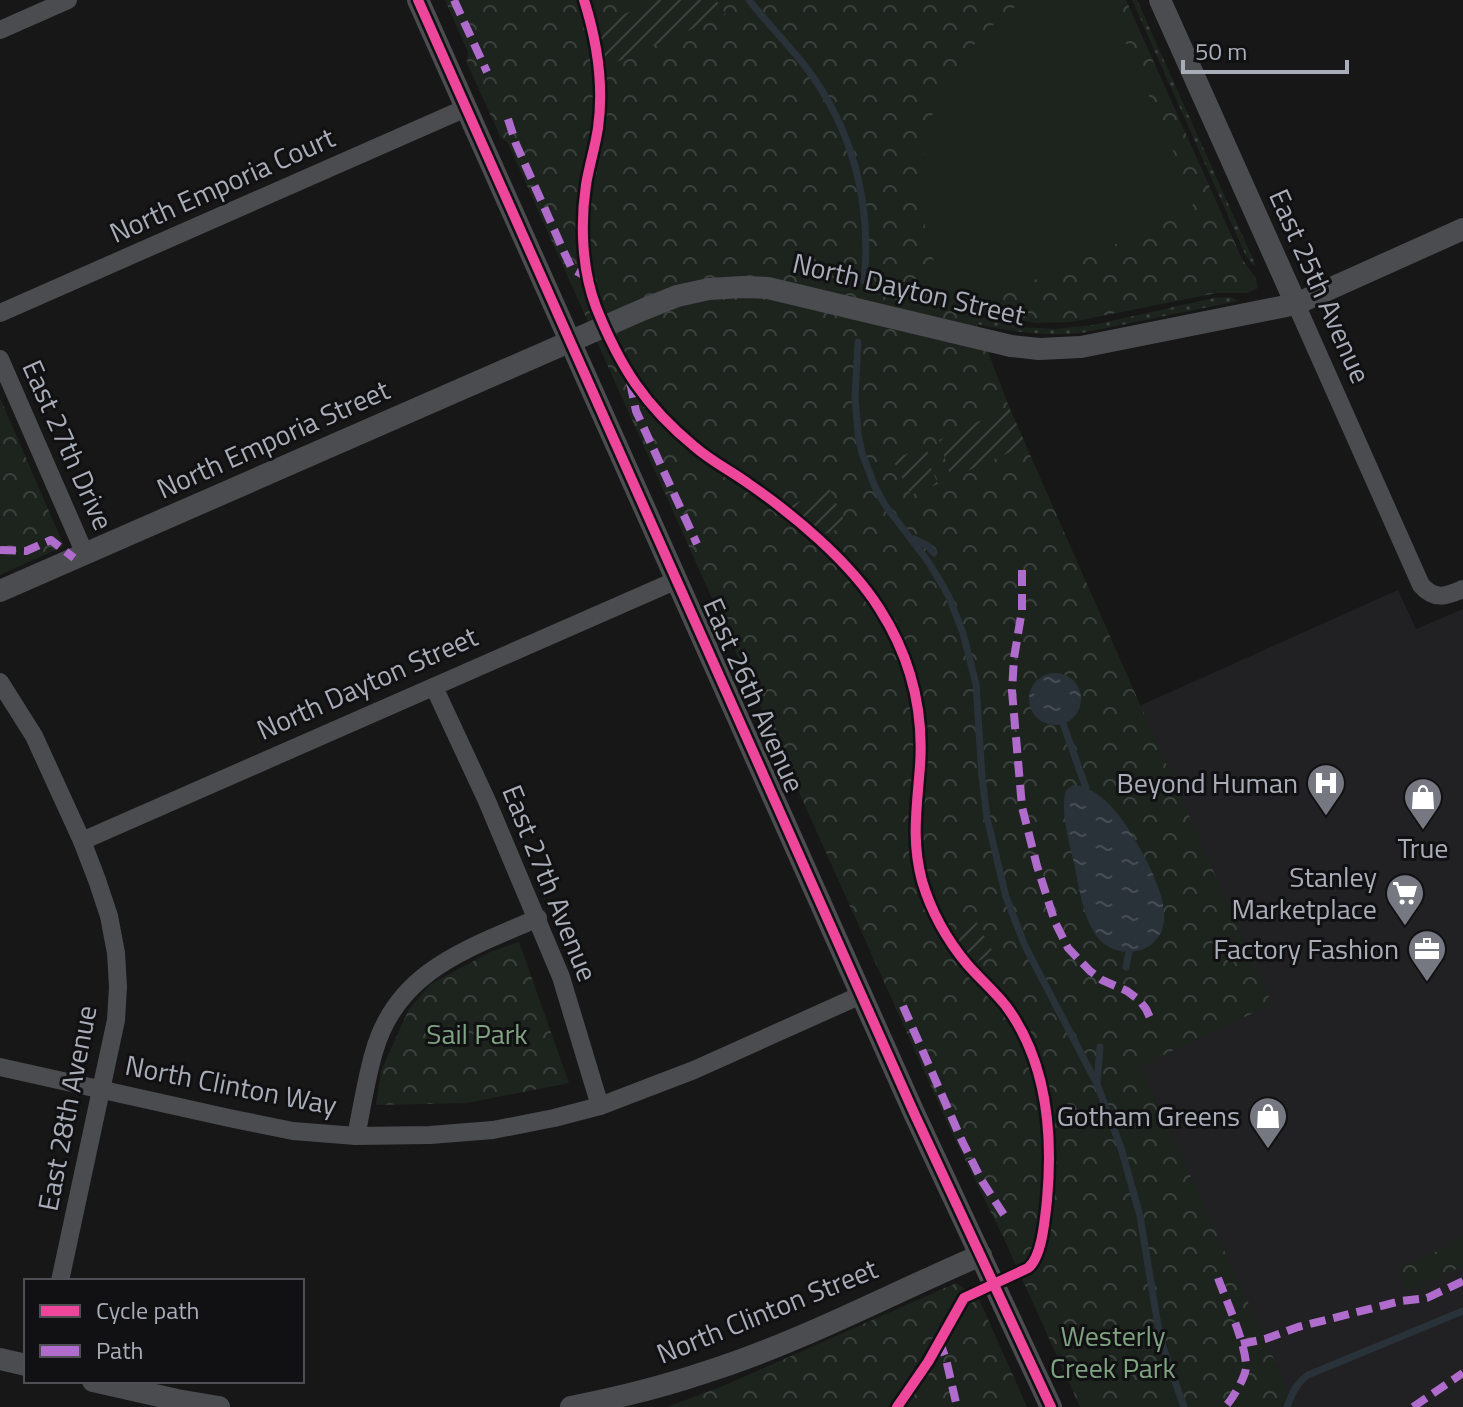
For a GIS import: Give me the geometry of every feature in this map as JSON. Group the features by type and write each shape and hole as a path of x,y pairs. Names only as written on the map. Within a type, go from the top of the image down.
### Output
{"street":[{"path":"0,30 68,0"},
{"name":"East 26th Avenue","path":"418,0 861,995 1051,1407"},
{"name":"East 25th Avenue","path":"1162,0 1416,576 1430,594 1441,597 1463,589"},
{"name":"North Emporia Court","path":"0,313 466,108"},
{"name":"North Dayton Street","path":"570,342 667,300 698,291 751,287 779,290 1020,348 1095,345 1296,304 1463,229"},
{"name":"North Emporia Street","path":"0,591 570,342"},
{"name":"East 27th Drive","path":"0,359 85,554"},
{"name":"North Dayton Street","path":"82,841 677,580"},
{"name":"East 28th Avenue","path":"0,682 34,736 82,841 109,916 116,953 116,1020 60,1279"},
{"name":"East 27th Avenue","path":"434,687 538,918 561,977 600,1106"},
{"path":"356,1136 374,1050 388,1019 404,996 424,975 450,957 538,918"},
{"name":"North Clinton Way","path":"0,1067 293,1131 356,1136 493,1130 600,1106 694,1070 861,995"},
{"name":"North Clinton Street","path":"571,1407 709,1372 790,1340 981,1255"},
{"path":"0,1359 24,1365"},
{"path":"102,1383 219,1407"}],"shaded area":[{"name":"Stanley Marketplace","path":"1398,590 1416,629 1463,609 1463,1407 1295,1407 1140,1066 1139,706"}],"green space":[{"path":"445,0 1126,0 1242,259 1256,278 1258,288 1248,293 1217,293 1071,322 1035,323 972,310 1009,407 1272,1004 1140,1066 1296,1407 1080,1407 950,1129 508,143 501,138 467,63 468,52"},
{"path":"656,0 716,0 726,14 605,67 597,26"},
{"path":"1025,0 1107,0 1191,192 1193,205 1189,212 975,306 966,305 953,299 945,289 930,248 922,206 926,140 938,100 964,57 998,20"},
{"path":"1132,0 1137,0 1256,266 1246,256"},
{"path":"1231,297 1238,301 1068,334 1015,331 944,316 945,308 1021,327 1055,329 1093,325 1214,298"},
{"path":"0,398 64,546 0,575"},
{"path":"1009,407 1026,445 951,478 939,440"},
{"path":"926,445 938,484 911,495 893,460"},
{"path":"829,488 847,526 822,535 790,506"},
{"path":"976,921 994,954 974,963 950,932"},
{"name":"Sail Park","path":"519,942 569,1083 467,1103 376,1105 381,1071 409,1009 431,984 490,952"},
{"path":"1463,1233 1463,1266 1407,1291 1398,1269 1446,1247"},
{"name":"Westerly Creek Park","path":"956,1283 978,1297 1027,1407 667,1407 723,1386"}],"water":[{"path":"1055,673 1073,681 1081,699 1073,717 1055,725 1037,717 1029,699 1037,681"},
{"path":"1073,785 1093,791 1117,813 1140,848 1155,879 1164,921 1161,933 1145,948 1135,952 1113,949 1095,934 1087,917 1065,817 1066,790"}],"waterway":[{"path":"749,0 822,90 847,141 862,195 866,252 864,281"},
{"path":"858,342 855,397 862,453 885,505 927,560 949,597 963,633 976,684 987,818 1006,897 1025,946 1097,1084 1121,1148 1140,1216 1160,1338 1184,1407"},
{"path":"914,539 934,553"},
{"path":"1060,715 1086,788"},
{"path":"1126,967 1129,952"},
{"path":"1097,1082 1100,1047"},
{"path":"1287,1407 1295,1389 1308,1375 1463,1311"}],"marked path":[{"path":"454,0 487,72"},
{"path":"508,119 516,144 572,269 589,278"},
{"path":"630,382 636,411 697,544"},
{"path":"0,550 26,551 51,540 74,558"},
{"path":"1022,570 1022,610 1012,691 1022,807 1037,866 1055,922 1068,948 1102,980 1139,1000 1151,1020"},
{"path":"903,1006 962,1141 982,1181 1006,1218"},
{"path":"1218,1278 1240,1336 1246,1368 1238,1389 1225,1407"},
{"path":"1241,1344 1401,1301 1427,1298 1463,1281"},
{"path":"939,1340 957,1407"},
{"path":"1413,1407 1463,1373"}],"cycle path":[{"path":"418,0 914,1113 1051,1407"},
{"path":"584,0 593,31 600,79 600,112 583,215 585,262 596,307 625,367 648,401 701,452 766,496 820,540 867,591 890,626 907,664 920,724 916,837 922,881 935,914 953,945 1006,1006 1020,1027 1039,1074 1047,1124 1049,1175 1044,1227 1037,1255 1028,1268 964,1298 928,1362 897,1407"}],"place":[{"name":"Beyond Human","path":"1326,817"},
{"name":"True","path":"1423,831"},
{"name":"Stanley Marketplace","path":"1405,927"},
{"name":"Factory Fashion","path":"1427,983"},
{"name":"Gotham Greens","path":"1268,1150"}]}
